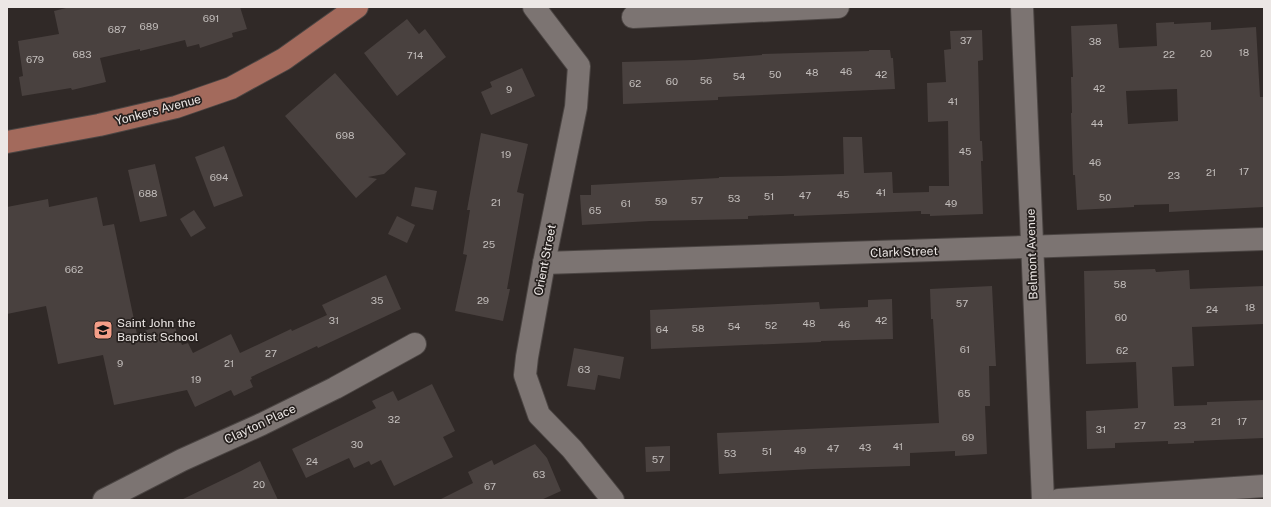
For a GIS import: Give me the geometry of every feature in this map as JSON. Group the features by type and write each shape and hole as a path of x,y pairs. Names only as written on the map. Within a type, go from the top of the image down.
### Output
{"main road":[{"name":"Yonkers Avenue","path":"7,142 99,125 176,107 231,88 284,59 357,7"}],"street":[{"name":"Orient Street","path":"534,7 579,66 576,107 544,263 525,375 539,414 572,449 612,500"},
{"path":"633,17 838,7"},
{"name":"Belmont Avenue","path":"1022,7 1043,500"},
{"name":"Clark Street","path":"544,263 1032,248 1264,239"},
{"name":"Clayton Place","path":"104,500 182,460 262,424 335,388 415,344"},
{"path":"1059,500 1264,486"}],"building":[{"path":"70,7 240,7 247,29 232,33 233,37 200,48 199,44 187,47 185,40 140,51 140,49 100,58 106,82 72,90 71,88 22,96 19,77 23,76 18,41 59,34 54,11"},
{"path":"407,19 419,34 425,29 446,57 397,96 364,53"},
{"path":"1174,22 1174,24 1211,22 1211,30 1256,27 1260,97 1264,97 1264,207 1169,212 1169,204 1134,205 1134,207 1077,210 1075,175 1073,175 1071,77 1073,77 1071,26 1117,24 1119,48 1157,46 1156,23","holes":["1177,89 1178,121 1128,124 1126,91"]},
{"path":"982,30 983,60 978,61 980,141 982,141 983,161 981,161 983,214 930,216 930,214 921,214 921,211 794,216 794,214 748,216 748,219 650,221 582,225 580,195 591,195 591,185 719,177 844,174 843,137 862,137 864,173 892,172 893,193 929,192 929,186 949,186 948,121 928,122 927,83 946,82 944,50 951,49 950,31"},
{"path":"890,50 891,58 893,58 895,89 718,97 718,100 623,104 622,62 694,60 762,54"},
{"path":"522,68 535,96 491,115 481,92 492,87 490,82"},
{"path":"335,73 406,154 384,174 368,177 377,179 356,198 285,116"},
{"path":"481,133 528,144 517,192 524,194 507,289 510,289 503,321 455,311 467,255 463,254 470,210 467,210"},
{"path":"224,146 243,196 214,207 195,157"},
{"path":"155,164 167,216 140,222 128,170"},
{"path":"415,187 437,191 433,210 411,206"},
{"path":"97,197 103,226 114,224 137,334 172,320 182,345 188,343 193,353 231,334 240,353 291,329 292,331 327,315 322,305 386,275 401,309 318,348 317,346 251,377 252,379 250,380 253,387 234,396 231,390 195,407 187,390 114,405 103,355 58,364 46,306 7,314 7,207 48,199 49,207"},
{"path":"194,210 206,228 191,237 180,219"},
{"path":"397,216 415,225 407,243 388,234"},
{"path":"1155,269 1156,272 1189,270 1190,289 1264,286 1264,324 1192,327 1194,366 1172,367 1174,406 1207,405 1207,402 1264,400 1264,438 1194,441 1194,443 1168,444 1168,441 1115,443 1115,448 1087,449 1086,411 1138,408 1136,362 1086,364 1084,271"},
{"path":"992,286 996,366 989,366 990,406 985,406 987,454 955,456 955,451 910,453 910,466 719,474 717,433 939,423 930,289"},
{"path":"892,299 893,339 651,349 650,310 819,302 820,309 868,307 868,300"},
{"path":"574,348 624,357 620,379 598,375 595,390 567,386"},
{"path":"432,384 455,431 443,437 453,457 394,486 381,460 371,465 369,461 354,468 349,458 306,478 292,449 376,408 372,401 393,391 398,401"},
{"path":"535,444 547,458 561,491 541,500 439,500 473,483 468,472 492,460 494,465"},
{"path":"670,446 670,471 646,472 645,447"},
{"path":"260,461 278,500 181,500 241,471"}],"place":[{"name":"Saint John the Baptist School","path":"103,330"}]}
